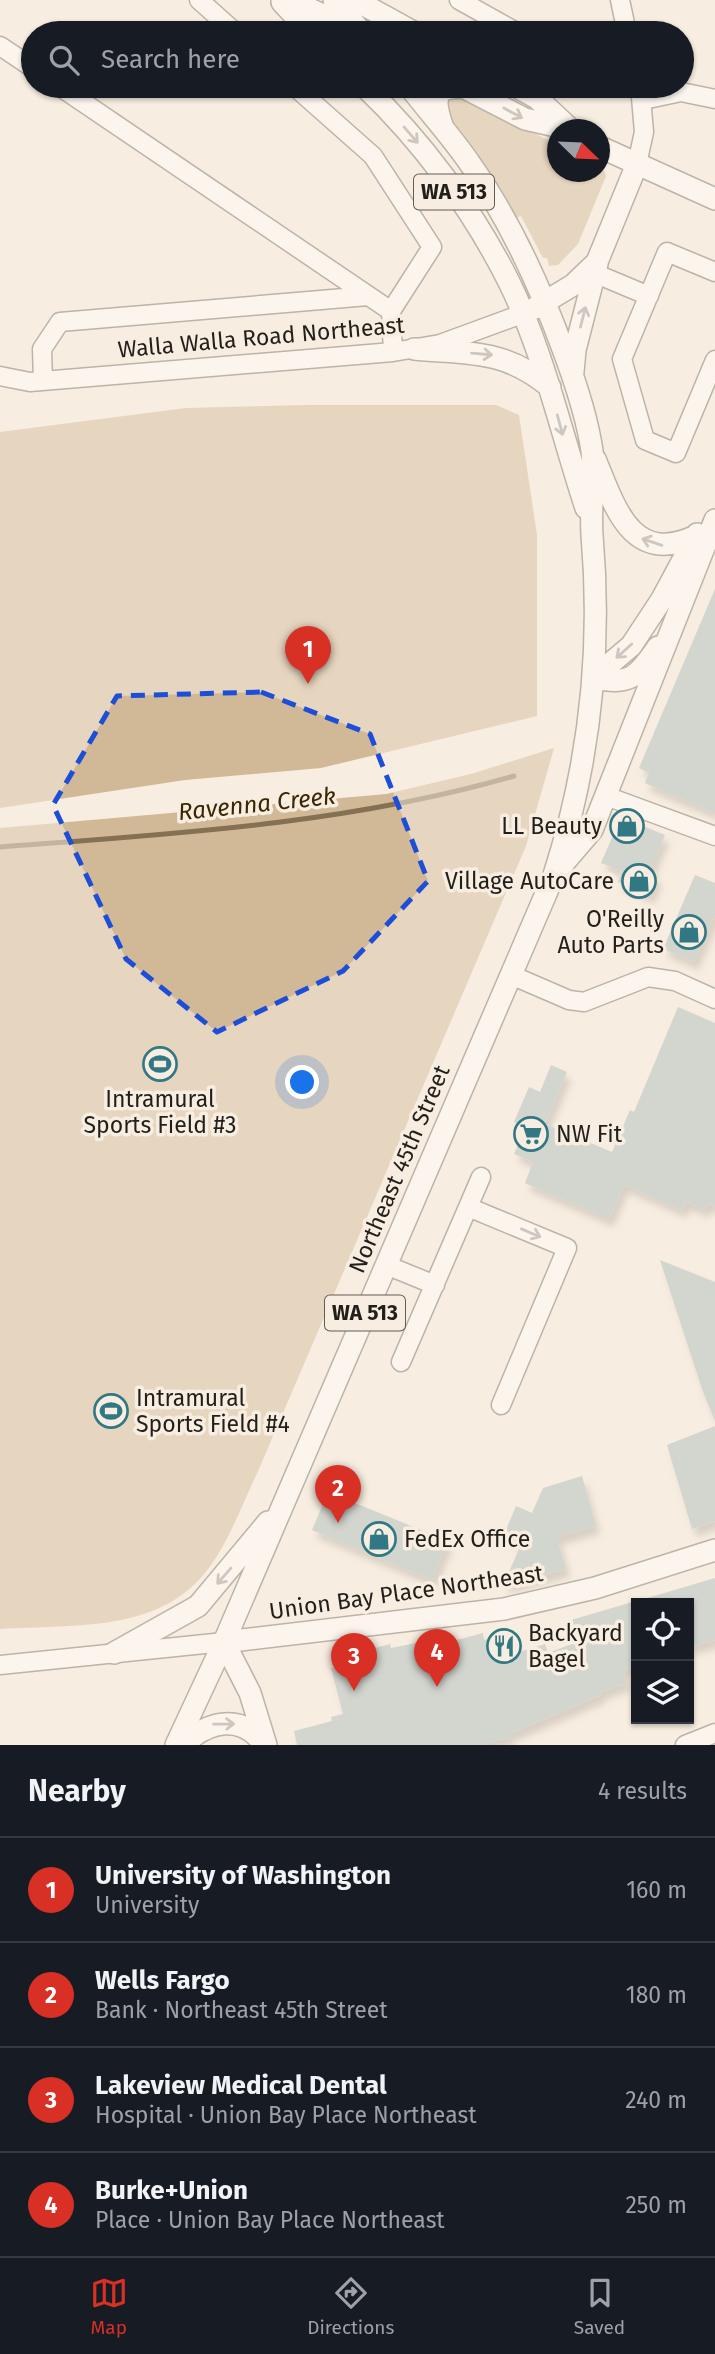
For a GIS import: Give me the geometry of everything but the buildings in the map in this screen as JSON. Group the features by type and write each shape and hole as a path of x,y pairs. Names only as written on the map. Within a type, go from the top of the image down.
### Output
{"main road":[{"path":"280,0 300,21"},
{"path":"289,0 336,21"},
{"path":"334,0 352,21"},
{"path":"355,0 393,21"},
{"name":"WA 513","path":"375,98 418,143 449,184 509,282 550,388 591,524"},
{"name":"WA 513","path":"419,98 471,164 507,222 547,303 573,372 592,452 591,524 595,588 593,678"},
{"path":"437,98 435,106 444,130"},
{"path":"485,98 525,119 547,124"},
{"path":"537,98 559,119"},
{"path":"610,152 715,199"},
{"path":"573,372 575,350 596,267 637,164"},
{"path":"523,314 547,303 596,267"},
{"path":"414,349 500,356 527,368 550,388"},
{"path":"592,452 618,512 635,535 651,544 678,544 696,536"},
{"path":"593,678 631,646 650,619 715,507"},
{"path":"554,875 592,830 663,653 669,629 715,520"},
{"path":"593,678 620,683 635,676 669,629"},
{"name":"Northeast 45th Street","path":"176,1745 224,1642 554,875 581,778 593,678"},
{"path":"114,1653 198,1606 283,1504"},
{"name":"Union Bay Place Northeast","path":"224,1642 504,1609 595,1588 715,1550"},
{"path":"224,1642 250,1693 265,1745"},
{"path":"183,1745 200,1730 214,1724 229,1723 244,1726 265,1745"}],"street":[{"path":"199,0 223,21"},
{"path":"459,0 497,21"},
{"path":"620,0 624,21"},
{"path":"0,46 21,60"},
{"path":"694,95 715,99"},
{"path":"77,98 391,311"},
{"path":"308,98 373,156 432,247 391,311 393,352"},
{"path":"637,164 644,132 641,98"},
{"path":"715,272 667,252 622,359 645,440 676,453 715,360"},
{"path":"596,267 649,296"},
{"path":"43,381 42,349 60,322 368,296"},
{"name":"Walla Walla Road Northeast","path":"0,376 20,382 43,381 393,352 440,344 523,314"},
{"path":"607,796 715,836"},
{"path":"511,975 569,1000 584,1002 648,977 676,981 715,999"},
{"path":"401,1362 481,1177"},
{"path":"468,1207 567,1248 502,1405"},
{"path":"386,1265 435,1285"},
{"path":"0,1665 224,1642"},
{"path":"685,1745 715,1732"}],"highlighted area":[{"path":"261,692 370,734 428,881 343,971 217,1032 126,959 53,805 117,696"}],"shaded area":[{"path":"468,98 547,140 547,182 604,182 578,244 558,265 549,266 547,258 543,258 521,216 516,218 447,114 449,99"},
{"path":"496,405 519,415 537,535 537,716 321,768 185,780 0,808 0,432 186,408"},
{"path":"554,748 526,846 259,1469 218,1554 191,1587 168,1603 143,1614 87,1625 0,1629 0,828 386,794 471,774"}],"waterway":[{"name":"Ravenna Creek","path":"0,847 259,825 388,806 514,776"}],"place":[{"name":"University of Washington","path":"308,684"},
{"name":"LL Beauty","path":"627,826"},
{"name":"Village AutoCare","path":"639,881"},
{"name":"O'Reilly Auto Parts","path":"689,932"},
{"name":"Intramural Sports Field #3","path":"160,1064"},
{"name":"NW Fit","path":"531,1134"},
{"name":"Intramural Sports Field #4","path":"111,1411"},
{"name":"Wells Fargo","path":"338,1523"},
{"name":"FedEx Office","path":"379,1539"},
{"name":"Backyard Bagel","path":"504,1646"},
{"name":"Burke+Union","path":"437,1687"},
{"name":"Lakeview Medical Dental","path":"354,1691"}]}
